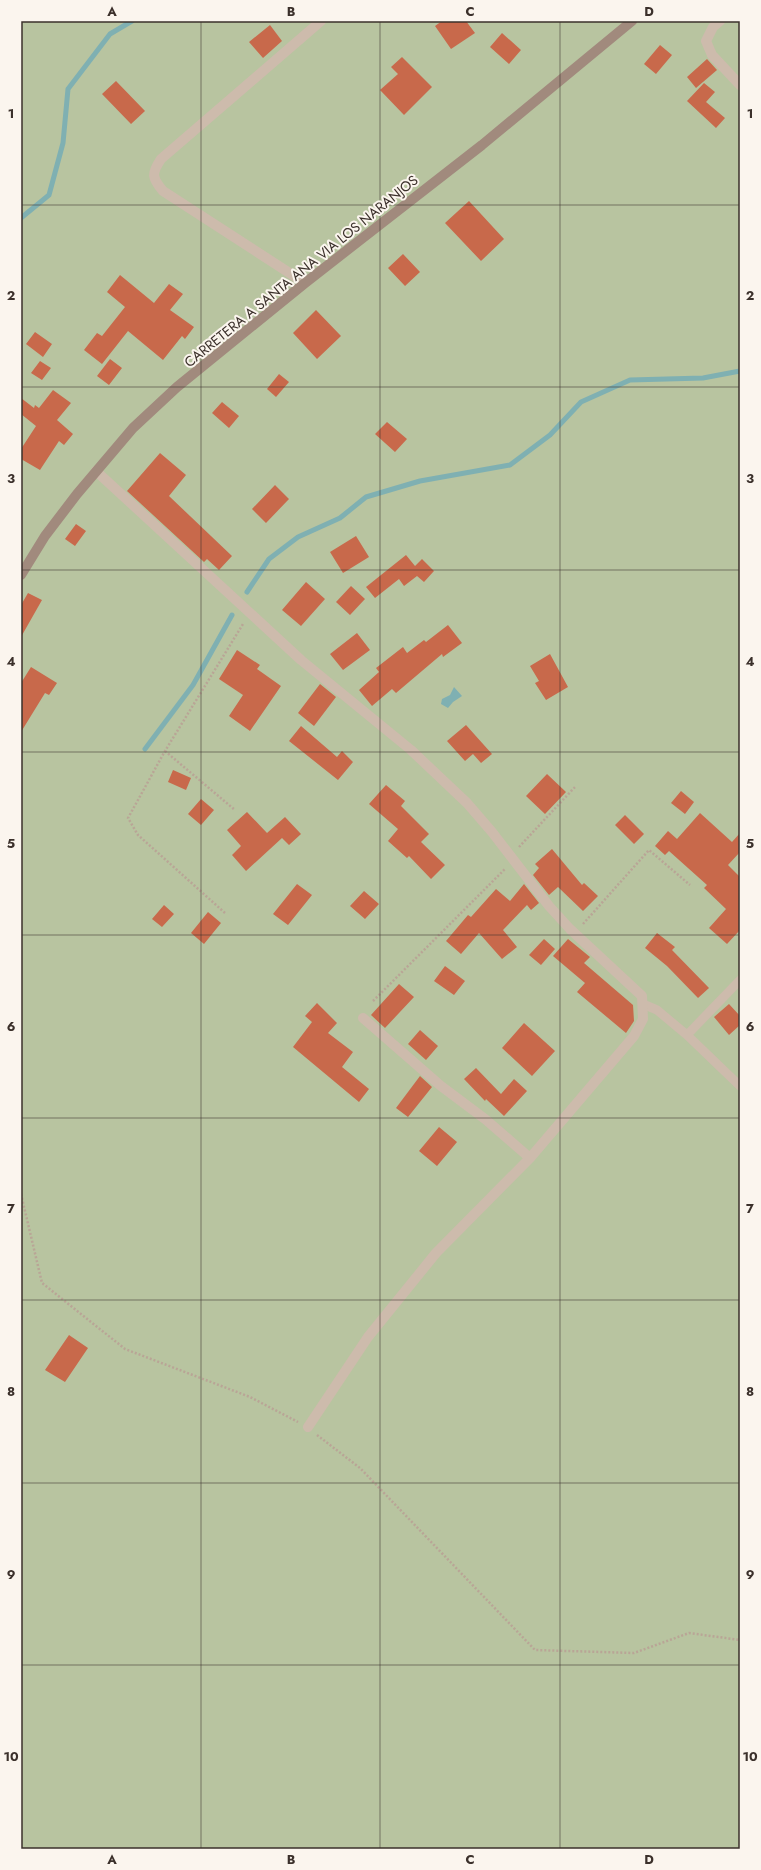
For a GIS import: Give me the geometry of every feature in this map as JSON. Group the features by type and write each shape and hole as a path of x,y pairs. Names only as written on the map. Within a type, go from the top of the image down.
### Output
{"main road":[{"name":"CARRETERA A SANTA ANA VIA LOS NARANJOS","path":"21,575 45,536 96,471 116,450 133,428 177,388 305,283 482,146 632,21"}],"street":[{"path":"305,283 163,191 154,181 154,170 161,159 321,21"},
{"path":"720,21 713,27 706,41 712,55 740,85"},
{"path":"96,471 301,660 411,750 467,803 549,906 575,934 642,996 643,1020 634,1036 530,1158 436,1253 368,1337 308,1427"},
{"path":"363,1018 442,1086 485,1119 530,1158"}],"lane":[{"path":"687,1035 740,980"},
{"path":"643,1004 657,1010 687,1035 740,1086"}],"path":[{"path":"225,913 138,835 128,818 165,751 250,613"},
{"path":"165,751 235,810"},
{"path":"373,1001 512,858 575,787"},
{"path":"575,934 648,850 690,885"},
{"path":"21,1194 42,1283 125,1349 250,1397 308,1427 360,1468 535,1650 634,1653 689,1633 740,1640"}],"green space":[{"path":"21,21 740,21 740,1849 21,1849"}],"water":[{"path":"454,687 462,696 453,702 448,708 441,704 442,699 450,695"}],"building":[{"path":"442,21 466,21 475,33 451,49 435,26"},
{"path":"270,25 282,41 263,58 249,42"},
{"path":"502,33 521,50 509,64 490,47"},
{"path":"660,45 672,55 656,74 644,64"},
{"path":"402,57 432,87 404,115 380,90 398,74 391,67"},
{"path":"707,59 717,70 696,88 687,77"},
{"path":"116,81 145,111 131,124 102,94"},
{"path":"704,83 715,92 706,102 725,118 716,128 687,101"},
{"path":"469,201 504,239 481,261 445,223"},
{"path":"403,254 420,272 405,286 388,268"},
{"path":"120,275 154,303 169,284 183,294 170,310 194,327 185,339 182,336 163,360 128,331 102,364 84,350 97,333 102,336 125,307 107,292"},
{"path":"316,310 341,336 317,359 293,333"},
{"path":"35,332 52,344 43,357 26,344"},
{"path":"110,359 122,368 109,385 97,376"},
{"path":"40,361 51,368 42,380 31,373"},
{"path":"279,374 289,382 276,397 267,389"},
{"path":"53,390 71,403 57,420 73,434 64,445 59,441 40,470 21,459 21,449 36,426 21,414 21,398 34,408 35,405 39,408"},
{"path":"222,402 239,416 229,428 212,413"},
{"path":"387,422 407,439 395,452 375,434"},
{"path":"160,453 186,475 169,496 232,556 219,570 207,559 204,562 127,491"},
{"path":"275,485 289,499 266,523 252,509"},
{"path":"76,524 86,531 75,546 65,539"},
{"path":"356,536 369,557 343,573 330,552"},
{"path":"406,555 415,566 422,559 434,571 424,582 417,576 404,586 399,579 375,598 366,587"},
{"path":"306,582 325,599 301,626 282,610"},
{"path":"351,586 365,599 350,615 336,602"},
{"path":"28,593 42,600 21,637 21,605"},
{"path":"448,625 462,643 443,657 442,654 396,693 392,689 372,706 359,690 379,672 376,668 403,647 407,653 424,640 426,642"},
{"path":"357,633 370,650 343,670 330,654"},
{"path":"237,650 260,665 257,669 281,686 250,731 229,716 243,695 219,679"},
{"path":"550,654 568,687 546,700 535,683 539,681 530,666"},
{"path":"31,667 57,683 49,695 45,693 21,732 21,683"},
{"path":"320,684 336,697 314,726 298,713"},
{"path":"466,725 492,754 481,763 473,754 465,761 447,741"},
{"path":"301,726 337,757 342,751 353,762 338,780 289,741"},
{"path":"173,770 191,778 186,790 168,782"},
{"path":"547,774 566,792 545,814 526,796"},
{"path":"386,785 405,801 401,806 429,834 421,842 445,865 431,879 409,856 407,858 388,841 398,829 369,804"},
{"path":"681,791 694,802 685,814 671,803"},
{"path":"201,799 214,810 201,825 188,814"},
{"path":"247,812 267,833 285,817 301,834 289,845 282,838 246,871 232,855 241,846 227,830"},
{"path":"700,813 732,842 740,833 740,852 728,865 740,877 740,930 727,944 709,928 726,909 704,888 707,885 669,851 665,855 655,846 668,831 677,839"},
{"path":"625,815 644,834 634,844 615,825"},
{"path":"552,849 582,885 584,883 598,896 583,911 558,887 549,895 533,875 539,868 535,864"},
{"path":"297,884 312,895 288,925 273,914"},
{"path":"524,884 539,903 531,910 527,905 503,930 517,947 502,959 479,933 461,954 446,941 468,915 471,917 496,889 510,901"},
{"path":"364,891 379,904 365,919 350,906"},
{"path":"164,905 174,914 162,927 152,919"},
{"path":"208,912 221,923 204,944 191,933"},
{"path":"657,933 675,947 672,950 709,988 698,998 667,966 645,948"},
{"path":"544,939 555,949 541,965 529,955"},
{"path":"568,939 590,957 584,963 633,1005 634,1021 626,1033 577,992 585,983 553,956"},
{"path":"445,966 465,981 454,995 434,981"},
{"path":"399,984 414,997 385,1028 371,1015"},
{"path":"317,1003 337,1023 328,1033 353,1052 342,1067 369,1089 359,1102 293,1047 312,1022 305,1016"},
{"path":"729,1004 740,1016 740,1025 729,1035 714,1017"},
{"path":"524,1023 555,1051 532,1076 502,1048"},
{"path":"420,1030 438,1046 426,1060 408,1044"},
{"path":"476,1068 501,1094 514,1079 527,1091 504,1116 486,1099 485,1101 464,1079"},
{"path":"420,1076 432,1087 408,1117 396,1108"},
{"path":"439,1127 457,1142 437,1166 419,1151"},
{"path":"69,1335 88,1348 65,1382 45,1370"}],"waterway":[{"path":"21,218 49,195 63,143 68,89 110,34 132,21"},
{"path":"247,592 269,559 298,537 340,518 366,497 420,481 510,465 550,435 581,402 630,380 703,378 740,371"},
{"path":"145,749 193,685 232,615"}]}
